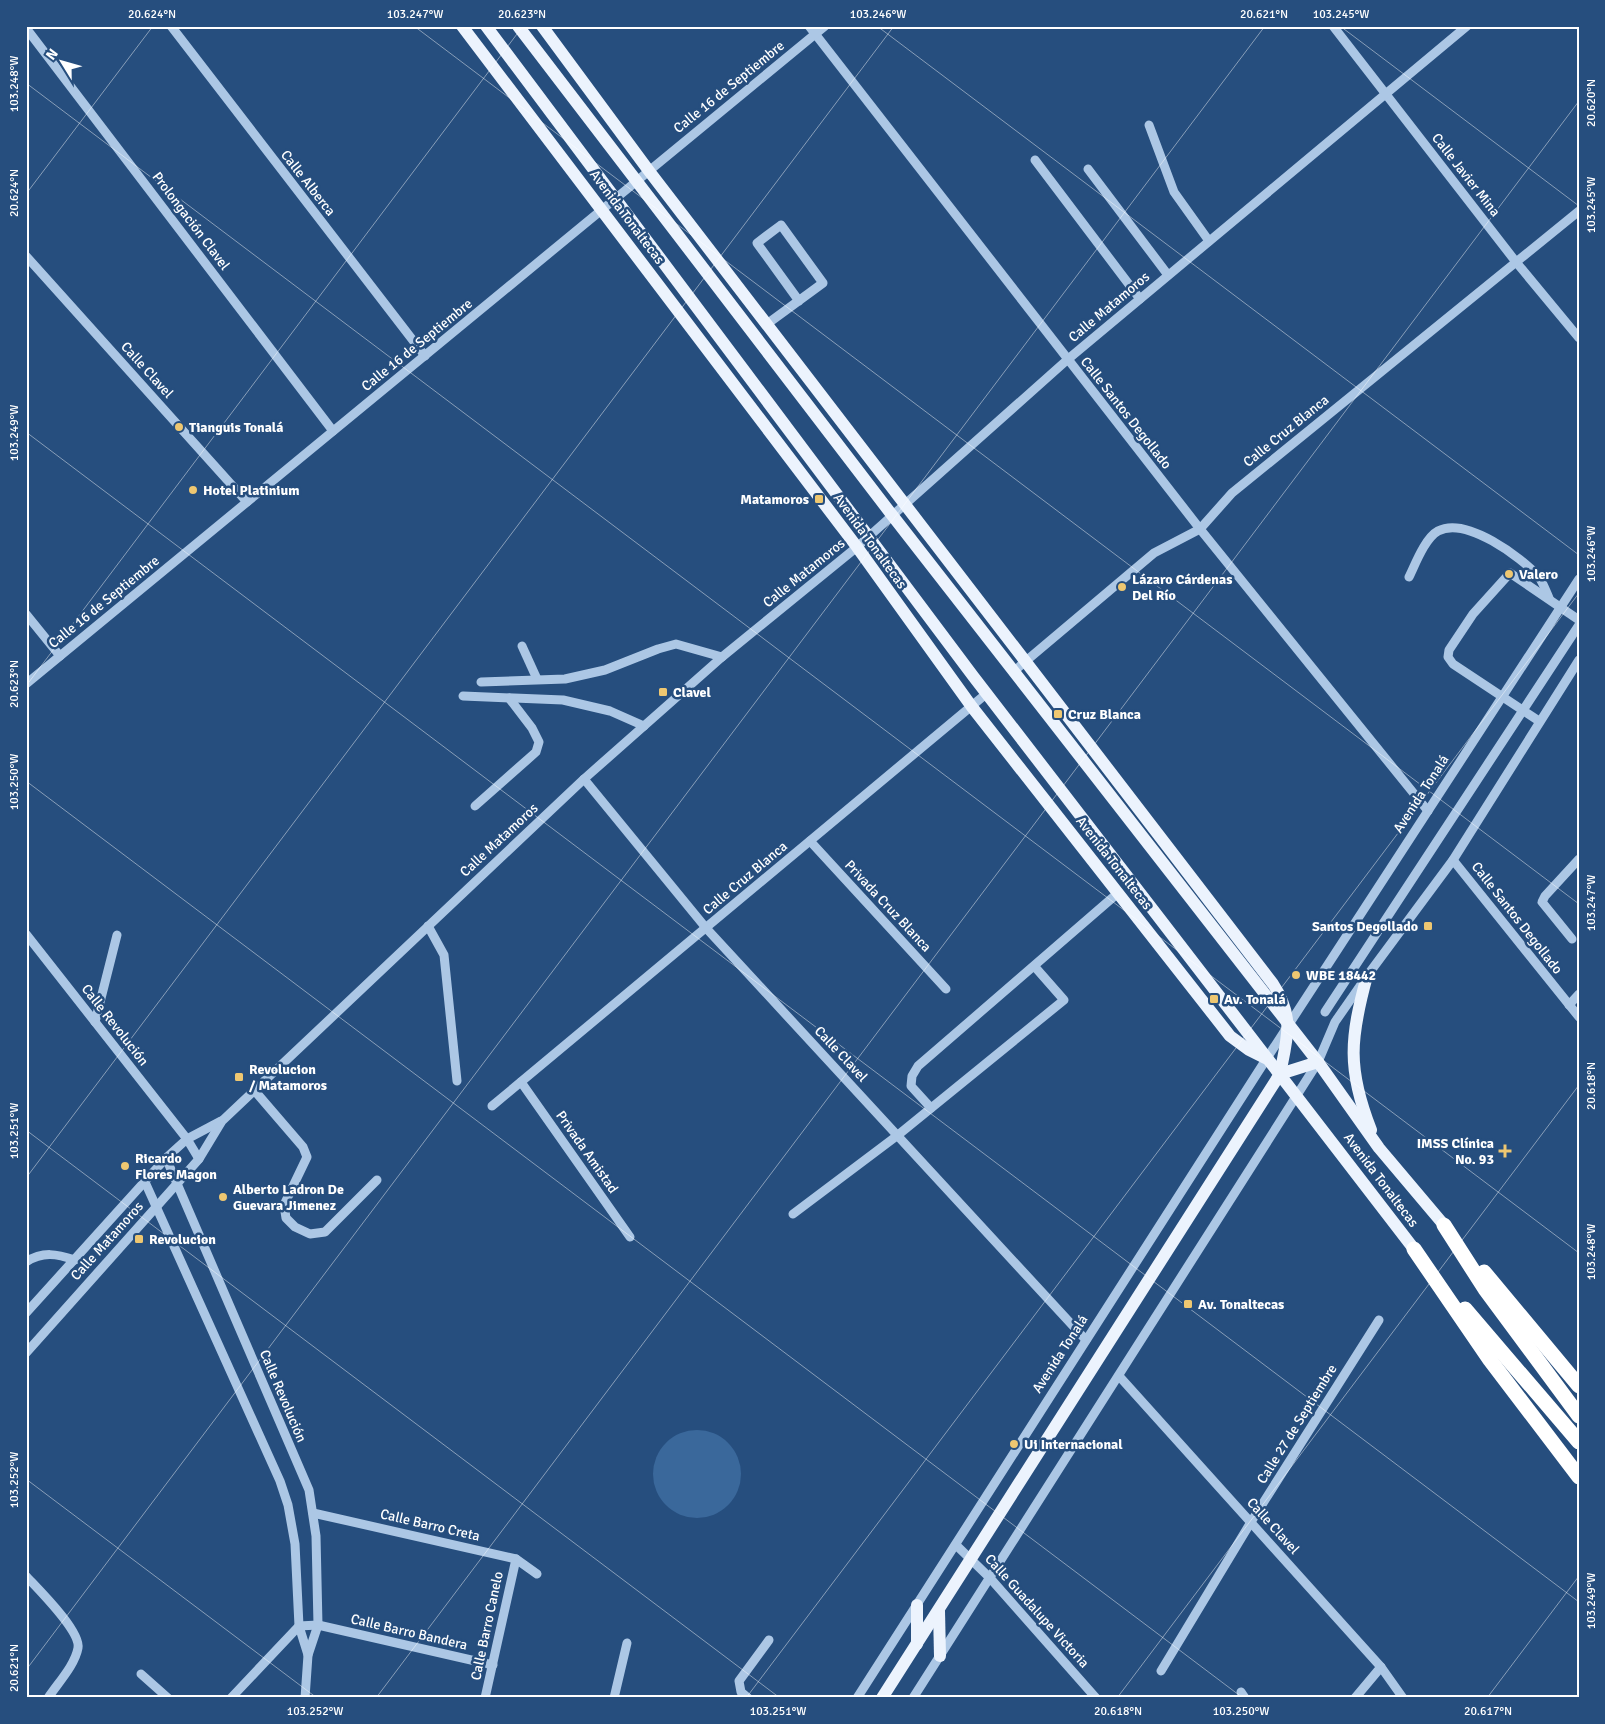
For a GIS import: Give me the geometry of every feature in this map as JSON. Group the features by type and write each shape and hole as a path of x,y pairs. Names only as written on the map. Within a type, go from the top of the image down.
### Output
{"highway":[{"path":"1444,1225 1579,1386"},
{"path":"1444,1225 1485,1289 1579,1416"},
{"path":"1414,1249 1579,1442"},
{"path":"1414,1249 1490,1360 1579,1478"}],"main road":[{"name":"Avenida Tonaltecas","path":"462,26 857,547 972,707 1230,1036 1249,1050 1267,1058"},
{"name":"Avenida Tonaltecas","path":"486,26 614,200 986,694 1414,1249"},
{"name":"Avenida Tonaltecas","path":"518,26 1013,672 1318,1062 1378,1148 1444,1225"},
{"name":"Avenida Tonaltecas","path":"542,26 649,171 1027,660 1273,984 1284,1004 1289,1026"},
{"path":"1367,976 1354,1025 1353,1062 1361,1103 1378,1148"},
{"name":"Avenida Tonalá","path":"882,1698 972,1560 1280,1074 1289,1026"},
{"path":"1280,1074 1318,1062"},
{"path":"916,1605 917,1644"},
{"path":"939,1610 940,1656"}],"street":[{"name":"Calle Alberca","path":"171,26 424,356"},
{"name":"Calle Santos Degollado","path":"809,26 1200,529 1428,811"},
{"name":"Calle 16 de Septiembre","path":"26,684 825,26"},
{"name":"Calle Javier Mina","path":"1333,26 1516,262 1579,338"},
{"name":"Calle Matamoros","path":"26,1353 199,1159 222,1121 584,779 722,657 857,547 904,503 1067,360 1467,26"},
{"name":"Prolongación Clavel","path":"26,28 333,431"},
{"path":"1149,125 1174,192 1209,241"},
{"path":"1035,160 1140,299"},
{"path":"1088,169 1168,276"},
{"name":"Calle Cruz Blanca","path":"1013,672 1154,553 1200,529 1232,493 1579,211"},
{"path":"767,324 799,301 823,283 781,225 757,243 799,301"},
{"name":"Calle Clavel","path":"26,256 247,502"},
{"path":"1409,577 1423,548 1437,532 1456,527 1490,540 1520,559 1540,579 1550,600"},
{"path":"1539,721 1453,664 1448,657 1449,650 1473,614 1510,573 1579,620"},
{"name":"Avenida Tonalá","path":"857,1698 1267,1058 1579,579"},
{"path":"26,614 60,656"},
{"path":"1325,1012 1522,709 1579,625"},
{"path":"481,682 565,679 605,670 676,644 722,657"},
{"path":"522,646 537,679"},
{"path":"913,1698 1318,1062 1335,1022 1453,860 1539,721 1578,663"},
{"name":"Calle Cruz Blanca","path":"521,1082 986,694"},
{"path":"463,696 563,700 590,705 644,726"},
{"path":"475,806 536,752 539,742 536,735 510,698"},
{"name":"Calle Clavel","path":"584,779 706,928 1086,1340"},
{"name":"Privada Cruz Blanca","path":"810,841 946,989"},
{"name":"Calle Santos Degollado","path":"1453,860 1579,1018"},
{"path":"1572,939 1542,902 1545,896 1579,860"},
{"path":"931,1108 911,1086 912,1076 918,1066 1035,967 1118,893"},
{"path":"428,926 444,955 458,1081"},
{"name":"Calle Revolución","path":"26,934 187,1139 199,1159"},
{"path":"95,1022 118,935"},
{"path":"793,1214 898,1135 1064,1000 1035,967"},
{"path":"1569,1006 1579,994"},
{"path":"492,1106 521,1082"},
{"name":"Privada Amistad","path":"521,1082 630,1237"},
{"path":"254,1090 304,1147 307,1157 284,1205 286,1218 295,1227 310,1234 325,1232 377,1180"},
{"name":"Calle Matamoros","path":"26,1312 166,1158 187,1139 222,1121"},
{"name":"Calle Revolución","path":"166,1158 309,1490 314,1513 318,1625 308,1655 306,1698"},
{"name":"Calle Revolución","path":"145,1182 282,1489 295,1544 299,1626 308,1655"},
{"path":"26,1262 34,1257 56,1253 75,1260"},
{"name":"Calle 27 de Septiembre","path":"1161,1671 1251,1522 1379,1320"},
{"name":"Calle Clavel","path":"1119,1376 1381,1667 1403,1698"},
{"name":"Calle Barro Creta","path":"314,1513 516,1559 537,1574"},
{"name":"Calle Guadalupe Victoria","path":"956,1545 990,1578 1096,1698"},
{"name":"Calle Barro Canelo","path":"485,1698 516,1559"},
{"path":"26,1576 72,1629 79,1645 75,1658 48,1698"},
{"name":"Calle Barro Bandera","path":"299,1626 318,1625 493,1665"},
{"path":"231,1698 299,1626"},
{"path":"748,1698 741,1692 740,1680 769,1640"},
{"path":"614,1698 627,1643"},
{"path":"1355,1698 1381,1667"},
{"path":"141,1674 168,1698"}],"shaded area":[{"path":"697,1430 714,1433 722,1437 734,1449 738,1457 741,1474 738,1491 734,1499 722,1511 714,1515 697,1518 680,1515 672,1511 660,1499 656,1491 653,1474 656,1457 660,1449 672,1437 680,1433"}],"place":[{"name":"Tianguis Tonalá","path":"179,427"},
{"name":"Hotel Platinium","path":"193,490"},
{"name":"Matamoros","path":"819,499"},
{"name":"Valero","path":"1509,574"},
{"name":"Lázaro Cárdenas Del Río","path":"1122,587"},
{"name":"Clavel","path":"663,692"},
{"name":"Cruz Blanca","path":"1058,714"},
{"name":"Santos Degollado","path":"1428,926"},
{"name":"WBE 18442","path":"1296,975"},
{"name":"Av. Tonalá","path":"1214,999"},
{"name":"Revolucion / Matamoros","path":"239,1077"},
{"name":"IMSS Clínica No. 93","path":"1505,1151"},
{"name":"Ricardo Flores Magon","path":"125,1166"},
{"name":"Alberto Ladron De Guevara Jimenez","path":"223,1197"},
{"name":"Revolucion","path":"139,1239"},
{"name":"Av. Tonaltecas","path":"1188,1304"},
{"name":"Ui Internacional","path":"1014,1444"}]}
